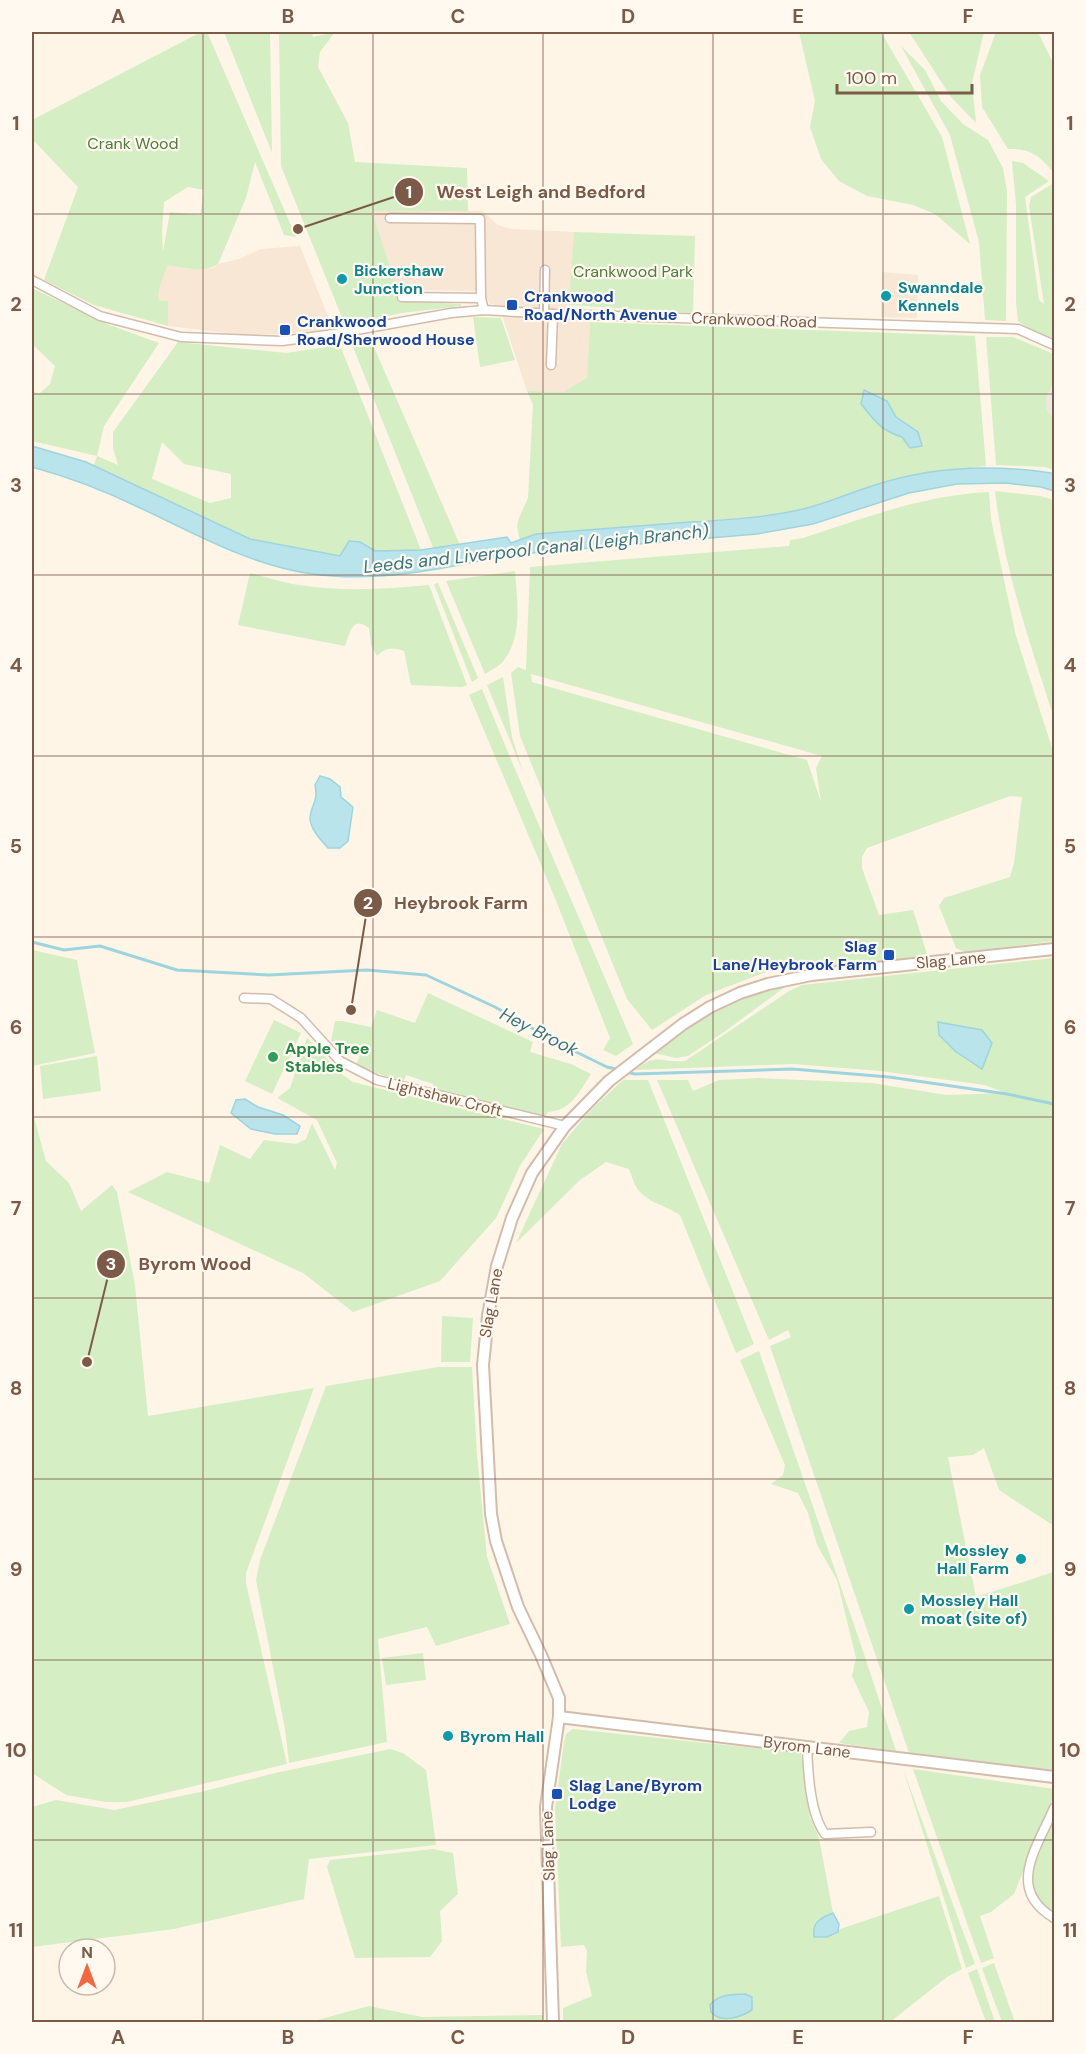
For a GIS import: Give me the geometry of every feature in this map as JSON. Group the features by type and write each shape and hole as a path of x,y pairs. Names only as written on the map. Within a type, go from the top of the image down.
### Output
{"street":[{"path":"390,218 480,219 481,298 484,310"},
{"path":"544,270 551,365"},
{"name":"Crankwood Road","path":"32,280 100,315 181,337 282,341 451,313 484,310 548,314 1018,328 1054,345"},
{"path":"402,297 481,298"},
{"name":"Slag Lane","path":"553,2022 546,1807 559,1718 559,1698 518,1607 496,1541 490,1514 483,1365 488,1316 497,1266 512,1218 532,1173 565,1126 609,1081 710,1007 740,993 794,978 1054,949"},
{"name":"Lightshaw Croft","path":"244,998 271,999 301,1018 340,1061 377,1080 565,1126"},
{"name":"Byrom Lane","path":"559,1718 1054,1777"},
{"path":"807,1747 811,1792 820,1828 825,1834 871,1832"},
{"path":"1054,1808 1033,1860 1027,1883 1030,1895 1040,1908 1054,1918"}],"shaded area":[{"path":"372,210 482,211 498,225 512,229 574,232 569,320 590,322 587,378 563,392 527,391 503,318 503,306 490,304 486,291 397,290"},
{"path":"300,246 333,329 286,334 242,335 168,326 168,301 158,300 166,267 161,264 189,269 213,268 218,264 239,259 261,249"},
{"path":"882,272 918,275 917,318 881,317"},
{"path":"1054,382 1054,444 1046,409 1047,395"}],"green space":[{"name":"Crank Wood","path":"201,32 207,32 296,237 284,235 255,162 246,198 218,264 206,269 165,265 167,266 159,289 158,300 168,301 168,326 94,305 44,280 78,187 32,139 32,120","holes":["188,187 204,190 200,215 170,212 163,252 164,202"]},
{"path":"224,32 270,32 272,153"},
{"path":"279,32 312,32 313,37 335,32 320,52 318,67 348,123 355,162 467,168 468,211 372,211 401,301 461,304 461,306 402,313 345,325 281,166"},
{"path":"799,32 881,32 942,137 970,244 935,214 913,205 867,196 839,181 821,159 810,127 815,101"},
{"path":"909,32 984,32 972,83 976,123 951,97"},
{"path":"996,32 1038,32 1054,65 1054,173 1030,152 1008,149 982,107 980,75"},
{"path":"901,46 925,70 941,101 963,124 988,140 1003,168 1007,191 1006,321 985,320 979,242 950,135"},
{"path":"1012,161 1023,163 1049,181 1025,197 1039,300 1044,304 1029,206 1031,197 1054,183 1054,340 1029,329 1018,321 1016,204"},
{"name":"Crankwood Park","path":"574,232 695,236 693,313 569,305"},
{"path":"32,288 107,324 159,343 104,426 97,456 32,441 32,391 39,394 50,384 55,366 32,344"},
{"path":"473,317 501,318 515,360 480,367"},
{"path":"590,322 975,336 986,466 916,474 795,511 744,518 536,534 520,541 517,526 528,498 533,405 527,391 563,392 587,378"},
{"path":"986,337 1013,337 1054,354 1054,382 1047,395 1046,409 1052,417 1054,470 1045,467 996,465"},
{"path":"370,338 460,545 434,550 351,342"},
{"path":"178,342 286,353 340,345 421,550 375,551 360,542 341,556 250,539 93,467 97,456 118,465 113,448 113,432","holes":["162,442 184,464 231,474 231,498 210,503 152,479"]},
{"path":"995,491 1040,496 1054,500 1054,718 1011,578"},
{"path":"989,492 991,519 1016,636 1054,754 1054,941 965,952 956,948 939,906 944,898 1010,877 1014,863 1022,797 1010,796 867,848 862,857 862,868 879,915 913,910 928,957 816,969 782,966 706,995 652,1030 627,999 520,736 511,673 518,667 526,670 530,567 789,546 790,540 803,538 872,515 965,494","holes":["531,674 822,756 816,768 821,802 807,760 532,682"]},
{"path":"515,571 517,617 514,640 502,662 485,674 446,581"},
{"path":"250,573 294,584 332,589 381,589 429,585 467,685 462,687 411,685 404,651 390,649 377,656 371,645 369,628 363,625 352,627 345,646 238,625"},
{"path":"438,583 478,678 472,682 434,584"},
{"path":"503,677 512,737 523,772 487,685"},
{"path":"482,689 633,1044 616,1056 603,1050 610,1038 555,898 469,695"},
{"path":"32,950 77,960 95,1053 32,1066"},
{"path":"1054,958 1054,1526 999,1490 984,1448 973,1455 948,1457 976,1597 1054,1572 1054,1771 909,1753 770,1346 791,1337 788,1330 769,1340 657,1080 688,1080 693,1091 719,1080 759,1078 872,1083 946,1095 1005,1093 985,1085 880,1071 793,1064 635,1070 654,1060 685,1061 789,991 802,985","holes":["938,1023 982,1030 939,1036"]},
{"path":"789,984 688,1056 676,1058 653,1053 686,1029 717,1011 750,996"},
{"path":"428,993 533,1042 530,1052 571,1064 591,1074 569,1104 556,1111 548,1112 544,1118 433,1091 433,1084 406,1075 403,1083 356,1065 360,1055 331,1041 335,1021 371,1027 377,1010 415,1023"},
{"name":"Apple Tree Stables","path":"274,1020 301,1033 272,1094 245,1081"},
{"path":"307,1038 343,1075 353,1082 544,1129 520,1166 496,1218 440,1281 353,1312 303,1273 128,1192 167,1172 209,1183 220,1145 250,1159 264,1140 296,1144 306,1139 312,1123 335,1170 337,1163 317,1120 277,1098 290,1088"},
{"path":"97,1056 101,1091 43,1099 40,1066"},
{"path":"623,1080 648,1080 754,1344 736,1353 680,1215 643,1195 636,1186 629,1169 606,1162 580,1180 516,1243 562,1144 590,1111"},
{"path":"32,1117 34,1117 46,1161 69,1183 81,1211 112,1185 117,1192 135,1285 148,1416 314,1388 246,1573 246,1583 287,1764 127,1802 106,1802 66,1795 32,1773"},
{"path":"442,1316 473,1318 470,1362 441,1362"},
{"path":"759,1351 896,1751 839,1743 849,1731 867,1727 869,1712 852,1676 856,1658 837,1580 817,1545 808,1513 798,1493 771,1484 783,1475 785,1465 740,1360"},
{"path":"438,1367 472,1367 477,1455 487,1557 510,1624 436,1646 427,1627 378,1639 387,1742 289,1763 285,1729 256,1580 260,1560 326,1386"},
{"path":"423,1653 426,1680 386,1685 382,1658"},
{"path":"573,1729 801,1753 810,1817 819,1838 833,1913 818,1919 813,1931 820,1938 829,1937 840,1929 939,1896 962,1969 947,1977 890,2022 563,2022 563,2008 592,1996 586,1972 587,1951 584,1945 561,1947 555,1808 564,1742 566,1734"},
{"path":"390,1749 403,1753 426,1770 436,1845 309,1859 304,1899 174,1929 111,1937 57,1937 57,1944 32,1947 32,1807 56,1800 114,1810 205,1791 275,1773"},
{"path":"903,1769 975,1964 966,1968"},
{"path":"913,1769 1054,1789 1054,1796 1014,1894 991,1912 980,1916 994,1958 981,1963"},
{"path":"1054,1820 1054,1914 1042,1905 1035,1894 1032,1882 1037,1857"},
{"path":"433,1849 453,1853 458,1894 440,1911 442,1941 430,1957 355,1958 327,1867 330,1860"},
{"path":"994,1963 1015,2022 1002,2022 982,1968"},
{"path":"977,1969 995,2022 986,2022 968,1973"},
{"path":"369,2006 422,2017 543,2015 543,2022 310,2022"}],"water":[{"path":"864,390 887,401 896,417 918,432 922,446 910,448 902,437 879,424 861,404"},
{"name":"Leeds and Liverpool Canal (Leigh Branch)","path":"32,446 86,462 250,539 340,556 349,541 360,542 375,551 421,550 507,537 511,543 536,534 768,515 814,506 894,479 939,471 1006,468 1051,473 1054,474 1054,491 1041,487 1006,483 957,484 909,493 813,524 757,534 532,553 517,550 503,556 433,570 385,576 337,576 313,574 267,564 202,538 99,490 32,467"},
{"path":"320,776 330,779 340,787 341,797 353,807 348,841 340,848 328,848 312,827 310,815 316,796 315,785"},
{"path":"938,1022 982,1030 992,1043 982,1069 955,1051 939,1035"},
{"path":"245,1099 258,1107 283,1115 300,1126 297,1134 275,1134 251,1129 231,1113 236,1100"},
{"path":"833,1913 839,1924 838,1932 827,1937 814,1937 814,1928 818,1921"},
{"path":"745,1994 752,1997 752,2010 747,2013 737,2017 720,2018 711,2012 710,2005 717,1999"}],"waterway":[{"name":"Hey Brook","path":"32,942 64,950 100,946 177,970 269,975 367,970 426,975 495,1007 560,1044 607,1067 620,1070"},
{"name":"Hey Brook","path":"626,1072 635,1074 792,1069 889,1077 1007,1094 1054,1104"}],"place":[{"name":"West Leigh and Bedford","path":"298,229"},
{"name":"Bickershaw Junction","path":"342,279"},
{"name":"Swanndale Kennels","path":"886,296"},
{"name":"Crankwood Road/North Avenue","path":"512,305"},
{"name":"Crankwood Road/Sherwood House","path":"285,330"},
{"name":"Slag Lane/Heybrook Farm","path":"889,955"},
{"name":"Heybrook Farm","path":"351,1010"},
{"name":"Apple Tree Stables","path":"273,1057"},
{"name":"Byrom Wood","path":"87,1362"},
{"name":"Mossley Hall Farm","path":"1021,1559"},
{"name":"Mossley Hall moat (site of)","path":"909,1609"},
{"name":"Byrom Hall","path":"448,1736"},
{"name":"Slag Lane/Byrom Lodge","path":"557,1794"}]}
